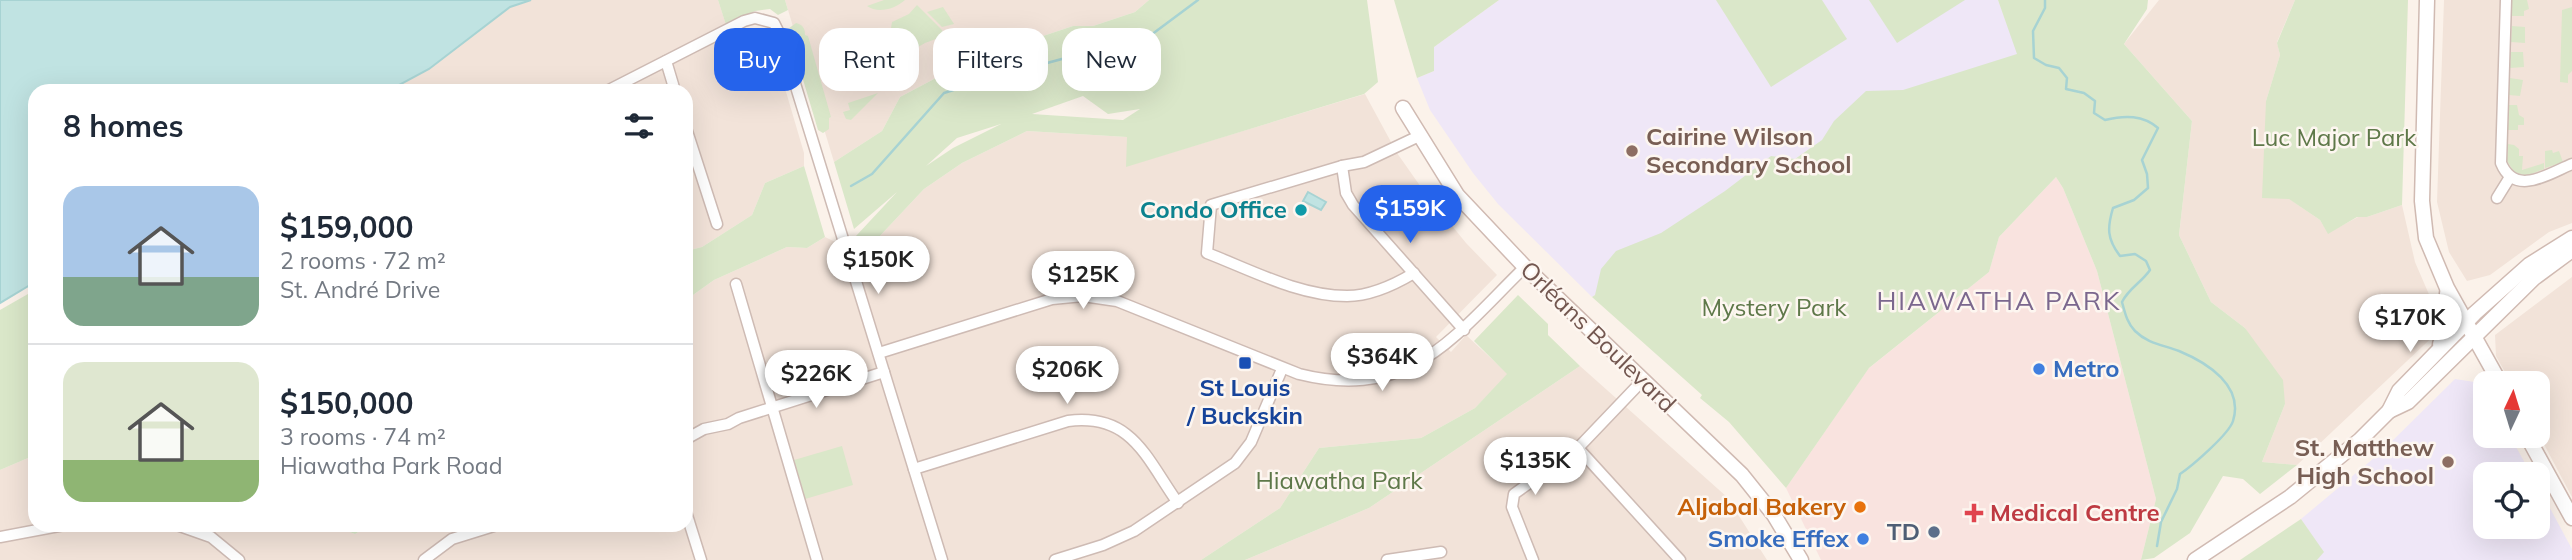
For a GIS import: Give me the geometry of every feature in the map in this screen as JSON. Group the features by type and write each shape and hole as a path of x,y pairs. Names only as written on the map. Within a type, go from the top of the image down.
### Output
{"street":[{"path":"2427,0 2422,201 2426,238 2446,288 2493,371"},
{"path":"2506,0 2501,163 2510,177 2517,181 2529,181 2572,164"},
{"path":"621,84 744,21 755,18 774,23 780,34 942,560"},
{"path":"666,61 673,84"},
{"name":"Orléans Boulevard","path":"1402,108 1457,195 1525,267 1742,475 1774,515 1801,560"},
{"path":"1414,274 1369,294 1347,296 1293,286 1207,253 1211,205 1342,166 1364,162 1419,136"},
{"path":"693,150 717,224"},
{"path":"1342,166 1346,193 1353,205 1464,330"},
{"path":"2497,198 2510,177"},
{"path":"2195,560 2290,497 2360,440 2389,411 2399,391 2466,321 2529,265 2572,238"},
{"path":"2389,411 2408,402 2534,278 2572,250"},
{"path":"879,353 1052,299 1094,296 1126,304 1282,369 1326,380 1370,379 1412,367 1431,356 1464,330 1525,267"},
{"path":"736,284 817,560"},
{"path":"2436,353 2447,324 2446,288"},
{"path":"2496,371 2488,345 2491,329 2499,314"},
{"path":"1055,560 1123,537 1235,463 1259,426 1282,369"},
{"path":"693,435 704,429 728,424 772,407 884,372"},
{"path":"1533,560 1512,507 1514,494 1578,448 1643,380"},
{"path":"914,469 1068,421 1101,421 1122,430 1139,445 1178,503"},
{"path":"1578,448 1680,560"},
{"path":"2534,448 2572,517"},
{"path":"0,537 28,532"},
{"path":"197,532 211,537 239,560"},
{"path":"424,560 452,539 474,532"},
{"path":"692,532 701,560"},
{"path":"1387,560 1441,552"}],"shaded area":[{"path":"531,0 718,0 727,28 714,28 714,91 786,91 804,153 804,166 765,183 752,215 702,247 693,249 693,84 401,84 429,69 510,7"},
{"path":"785,0 1149,0 1135,12 1093,26 1062,28 1048,34 1048,28 933,28 933,80 919,87 919,28 819,28 819,91 911,91 900,97 882,131 834,162 805,66 805,28 793,28"},
{"name":"Cairine Wilson Secondary School","path":"1499,0 1998,0 2018,54 1839,129 1592,297 1498,204 1473,173 1430,110 1417,78 1434,71 1434,47"},
{"path":"2159,0 2295,0 2277,42 2280,55 2266,101 2288,198 2320,220 2328,233 2358,217 2367,217 2402,205 2415,262 2443,327 2297,465 2262,462 2285,404 2245,328 2211,302 2179,235 2192,121 2124,44"},
{"path":"2444,0 2572,0 2572,223 2549,232 2490,275 2467,281 2449,252 2437,202"},
{"path":"1365,94 1397,153 1423,190 1466,243 1497,275 1436,337 1451,352 1466,335 1508,374 1475,408 1421,438 1319,448 1280,508 1201,560 0,560 0,470 28,458 28,532 693,532 693,295 714,280 787,247 807,248 825,237 862,255 924,189 962,163 1027,131 1127,137 1127,166"},
{"path":"2056,177 2097,271 2156,499 2141,560 1821,560 1786,488 1868,369 1989,272 1999,237"},
{"path":"2572,277 2572,497 2546,448 2550,448 2550,371 2504,371 2496,356 2495,335"},
{"path":"1580,366 1727,497 1767,560 1245,560 1369,508"},
{"name":"St. Matthew High School","path":"2455,379 2473,382 2473,448 2517,448 2524,462 2473,462 2473,539 2550,539 2550,508 2572,549 2572,560 2317,560 2323,552 2301,519 2380,453"}],"green space":[{"path":"718,0 785,0 788,10 778,15 770,9 755,11 726,25"},
{"path":"884,0 905,0 886,9 876,10 867,6"},
{"path":"1149,0 1367,0 1378,82 1364,94 1126,167 1127,137 1027,131 962,163 924,189 862,255 856,236 897,192 854,229 834,162 882,131 900,97 911,91 919,91 919,87 933,80 933,91 1048,91 1048,34 1062,30 1062,91 1161,91 1161,28 1067,28 1093,26 1135,12","holes":["1083,96 1108,114 1140,109 1123,120 1032,114","1001,124 953,148 926,166 957,138"]},
{"path":"1394,0 1499,0 1434,47 1434,71 1417,78"},
{"path":"1716,0 1822,0 1847,39 1771,87"},
{"path":"1869,0 1965,0 1897,43"},
{"name":"Mystery Park","path":"1998,0 2148,0 2147,9 2124,44 2192,121 2179,235 2211,302 2245,328 2283,380 2285,404 2262,462 2297,465 2260,494 2243,479 2223,476 2190,533 2154,558 2141,560 2156,499 2097,271 2056,177 1999,237 1989,272 1869,368 1786,488 1729,422 1700,398 1702,395 1592,297 1595,295 1601,269 1616,251 1661,233 1725,191 1771,156 1795,159 1822,140 1834,121 1866,91 1903,90 2017,54"},
{"name":"Luc Major Park","path":"2295,0 2408,0 2402,205 2367,217 2357,217 2328,234 2320,220 2289,199 2262,198 2266,101 2280,55 2277,43"},
{"path":"2512,0 2527,0 2529,9 2524,11 2524,16 2512,16"},
{"path":"917,5 940,28 933,28 933,40 919,46 919,28 891,28 892,22 909,14"},
{"path":"943,7 954,24 942,27 927,12"},
{"path":"2572,7 2572,71 2568,75 2568,83 2560,82 2562,10"},
{"path":"796,23 804,28 789,28"},
{"path":"2512,26 2525,27 2525,43 2511,42"},
{"path":"805,35 808,36 819,75 819,91 824,91 831,117 829,129 823,133 818,130 805,86"},
{"path":"2511,52 2523,52 2524,67 2510,68"},
{"path":"2510,78 2523,80 2520,96 2509,95"},
{"path":"878,93 851,120 846,119 843,112 850,110 848,103"},
{"path":"2509,105 2517,105 2519,115 2524,118 2524,125 2518,125 2518,130 2508,130"},
{"path":"2508,144 2519,149 2519,156 2523,156 2522,170 2544,163 2544,169 2526,176 2514,172 2507,161"},
{"path":"2552,150 2553,153 2559,151 2563,162 2545,168 2545,151"},
{"path":"804,166 825,237 807,248 787,247 714,280 693,295 693,249 702,247 752,215 765,183"},
{"path":"28,294 28,458 0,470 0,310"},
{"name":"Hiawatha Park","path":"1518,295 1548,324 1548,335 1580,366 1369,508 1245,560 1201,560 1280,508 1319,448 1421,438 1475,408 1507,374 1474,341"},
{"path":"842,446 853,485 805,499 794,460"},
{"path":"2301,519 2324,552 2317,560 2240,560"}],"water":[{"path":"0,0 531,0 510,7 429,69 401,84 28,84 28,286 0,303"},
{"path":"1308,192 1326,202 1321,210 1303,201"}],"waterway":[{"path":"1048,63 1151,35 1198,0"},
{"path":"2045,0 2045,8 2033,31 2034,58 2059,68 2067,78 2066,89 2084,93 2095,101 2094,113 2105,120 2133,117 2158,128 2142,160 2148,188 2134,200 2113,208 2110,222 2110,239 2120,256 2135,254 2146,261 2150,270 2122,302 2128,321 2145,339 2179,351 2212,369 2221,377 2233,397 2235,408 2230,427 2210,449 2180,474 2177,489 2161,522 2157,546"},
{"path":"851,186 872,174 944,93 950,91"}],"place":[{"name":"Cairine Wilson Secondary School","path":"1632,151"},
{"name":"Condo Office","path":"1301,210"},
{"name":"St Louis / Buckskin","path":"1245,363"},
{"name":"Metro","path":"2039,369"},
{"name":"St. Matthew High School","path":"2448,462"},
{"name":"Aljabal Bakery","path":"1860,507"},
{"name":"Medical Centre","path":"1974,513"},
{"name":"TD","path":"1934,532"},
{"name":"Smoke Effex","path":"1863,539"}],"district":[{"name":"HIAWATHA PARK","path":"1999,301"}]}
